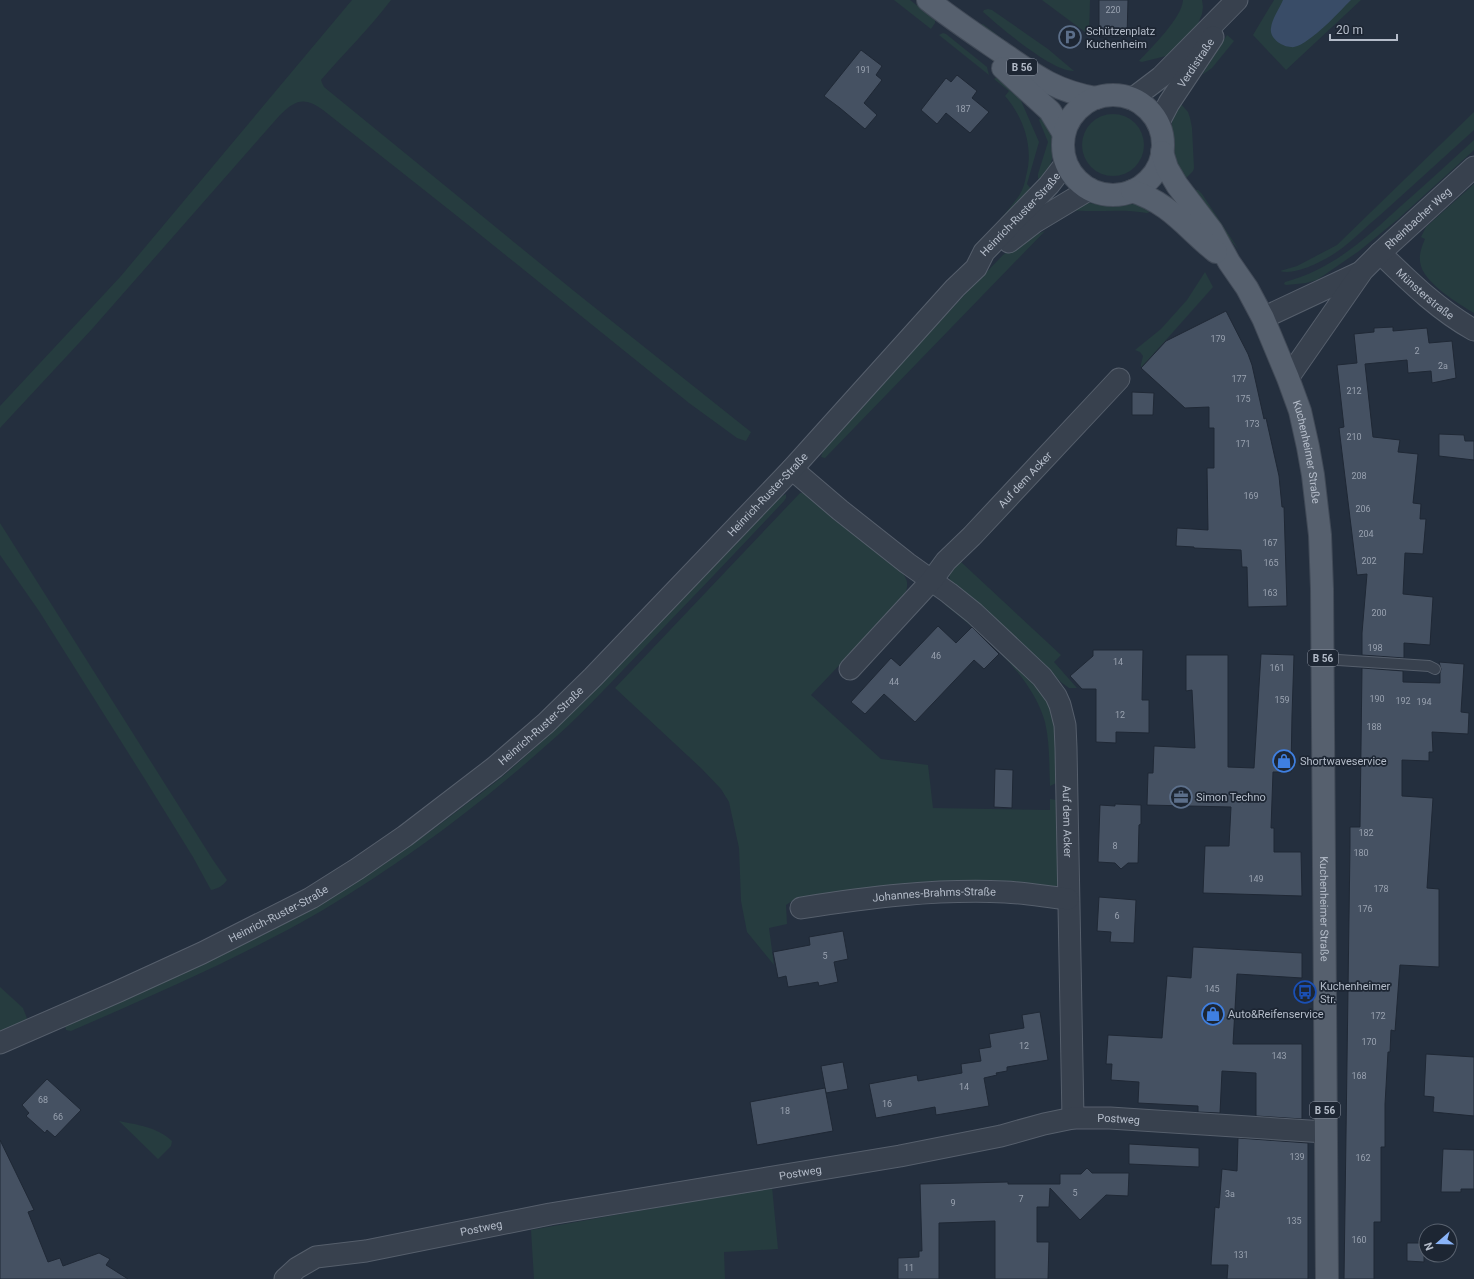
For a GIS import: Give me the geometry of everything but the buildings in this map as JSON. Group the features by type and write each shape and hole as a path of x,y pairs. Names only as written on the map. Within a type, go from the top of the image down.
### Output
{"main road":[{"name":"B 56","path":"928,0 955,21 1028,71 1066,91 1096,98"},
{"name":"B 56","path":"955,21 1050,111 1064,134"},
{"path":"1111,95 1118,95 1132,99 1139,102 1150,112 1158,124 1162,138 1161,159 1155,172 1145,184 1132,191 1118,195 1096,193 1083,186 1073,176 1066,163 1063,149 1064,134 1073,115 1083,104 1096,98 1111,95"},
{"name":"Kuchenheimer Straße","path":"1162,152 1170,174 1212,231 1229,262 1248,288 1263,318 1300,411 1317,501 1322,589 1323,659 1327,1279"},
{"name":"Kuchenheimer Straße","path":"1132,191 1144,195 1167,209 1184,222 1206,244 1229,262"}],"street":[{"name":"Verdistraße","path":"1132,99 1161,77 1234,1"},
{"name":"Verdistraße","path":"1158,124 1169,103 1234,1"},
{"name":"Heinrich-Ruster-Straße","path":"976,268 984,252 1048,185 1066,163"},
{"name":"Rheinbacher Weg","path":"1288,378 1363,270 1474,167"},
{"name":"Heinrich-Ruster-Straße","path":"0,1043 119,991 277,916 324,889 405,836 495,767 551,718 594,677 792,469 918,328 976,268 991,259 1024,230 1090,190"},
{"name":"Münsterstraße","path":"1380,253 1420,291 1443,310 1474,330"},
{"name":"Rheinbacher Weg","path":"1263,318 1363,270"},
{"name":"Auf dem Acker","path":"850,669 932,580 946,561 972,536 1119,379"},
{"name":"Auf dem Acker","path":"792,469 840,510 974,613 1042,677 1056,696 1065,725 1073,1118"},
{"name":"Johannes-Brahms-Straße","path":"801,908 881,896 916,893 1003,892 1068,899"},
{"name":"Postweg","path":"285,1279 297,1268 316,1258 366,1251 550,1214 900,1156 1001,1136 1044,1124 1073,1118 1110,1118 1325,1132"}],"lane":[{"path":"1323,659 1430,666 1436,668"}],"green space":[{"path":"352,0 391,0 321,80 324,87 574,291 751,432 746,441 737,438 689,403 323,110 311,103 306,102 296,103 280,115 92,329 0,428 0,406 121,276"},
{"path":"894,0 910,0 935,20 935,23 931,29"},
{"path":"1042,0 1090,0 1089,35"},
{"path":"1183,0 1202,0 1202,14 1197,26 1166,56 1142,62 1139,61 1172,24"},
{"path":"1274,0 1361,0 1286,70 1253,35"},
{"path":"984,10 992,10 1048,49 1074,71 1064,69 1053,64 1027,48 983,12"},
{"path":"983,24 1041,68 977,25"},
{"path":"943,33 987,67 989,75 939,35"},
{"path":"1227,35 1234,41 1212,68 1202,75"},
{"path":"997,77 1019,96 1039,142 1027,184 1033,191 995,226 1021,192 1026,178 1029,155 1026,134 1022,124 1012,105 1005,96 1009,91 994,79"},
{"path":"1180,103 1188,112 1190,118 1194,168 1183,181 1172,156 1171,130 1173,116"},
{"path":"1474,112 1474,130 1347,244 1334,254 1310,266 1291,272 1280,271 1297,266 1337,245"},
{"path":"1042,114 1051,129 1054,147 1048,171 1041,182 1038,178 1038,174 1048,142 1039,120"},
{"path":"1113,114 1130,119 1135,123 1139,128 1144,145 1139,162 1135,167 1130,171 1113,176 1096,171 1091,167 1087,162 1082,145 1087,128 1091,123 1096,119"},
{"path":"1474,140 1474,150 1397,220 1359,251 1317,280 1306,283 1284,284 1285,282 1318,269 1348,252"},
{"path":"1474,184 1474,313 1452,299 1429,280 1421,266 1420,256 1425,239 1421,237 1426,227"},
{"path":"1194,190 1198,190 1202,194 1239,250 1222,230"},
{"path":"1088,203 1110,205 1136,204 1153,209 1147,213 1128,211 1070,210 1081,204"},
{"path":"1035,230 1037,234 1045,231 825,458 821,457 823,451 868,399 969,290 1003,255"},
{"path":"1205,272 1213,287 1141,368 1143,356 1140,352 1135,350 1161,329 1187,300"},
{"path":"1100,412 961,562 1061,655 1054,662 1077,688 1069,688 950,583 949,572"},
{"path":"800,493 805,493 899,568 907,582 907,589 903,598 811,695 881,759 928,765 933,808 1050,810 1050,799 1056,800 1058,803 1060,882 1056,887 800,898 786,905 787,924 769,928 774,965 747,932 741,901 739,848 729,802 721,789 702,769 615,688"},
{"path":"786,494 784,501 580,714 503,783 445,828 385,871 354,891 261,944 167,989 71,1031 66,1030 65,1025 222,955 313,908 348,888 415,843 503,776 546,738 646,638 775,500"},
{"path":"0,523 227,880 220,887 211,890 193,857 39,611 0,555"},
{"path":"948,604 968,617 1045,695 1056,726 1056,783 1050,786 1047,730 1038,705 1029,688 1004,657 989,642 945,605"},
{"path":"0,987 23,1008 28,1021 0,1032"},
{"path":"119,1121 140,1125 154,1130 172,1141 171,1146 158,1159"},
{"path":"772,1187 778,1249 724,1252 725,1279 534,1279 531,1230"}],"water":[{"path":"1283,0 1351,0 1311,38 1302,44 1287,47 1280,44 1271,32 1273,21"}],"place":[{"name":"Schützenplatz Kuchenheim","path":"1070,37"},
{"name":"Shortwaveservice","path":"1284,761"},
{"name":"Simon Techno","path":"1181,797"},
{"name":"Kuchenheimer Str.","path":"1305,992"},
{"name":"Auto&Reifenservice","path":"1213,1014"}]}
